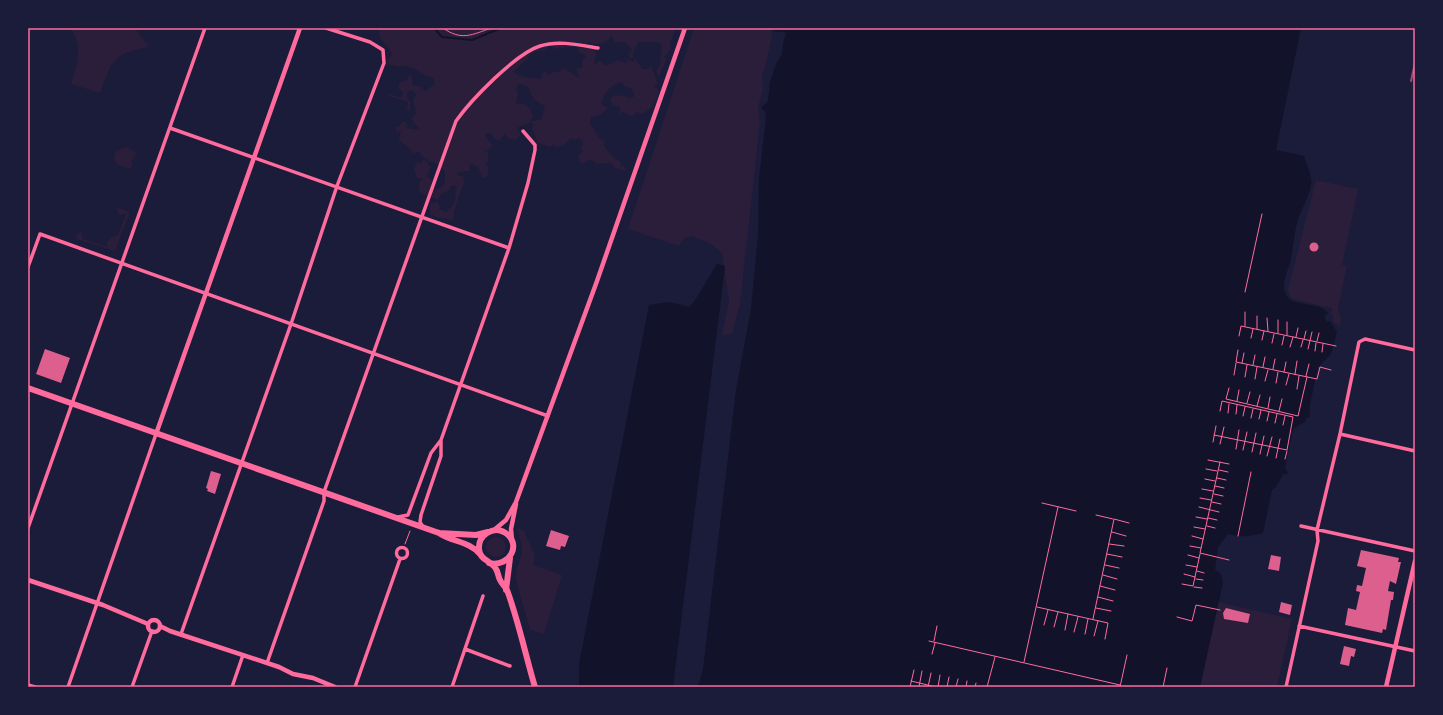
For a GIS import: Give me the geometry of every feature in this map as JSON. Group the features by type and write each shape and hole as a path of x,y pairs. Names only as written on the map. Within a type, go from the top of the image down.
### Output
{"main road":[{"path":"28,388 439,532 476,535 490,531 504,532 512,540 512,552 506,590"},
{"path":"481,556 479,546 483,536 490,531"},
{"path":"439,532 446,537 472,547 496,569 506,590 535,687"},
{"path":"489,563 501,564 510,557"}],"street":[{"path":"28,528 205,28"},
{"path":"68,687 300,28"},
{"path":"181,634 291,324 337,186 384,63 383,50 370,42 334,29 326,28"},
{"path":"490,531 506,520 516,502 548,416 685,28"},
{"path":"267,663 324,501 324,492 456,122 479,94 501,73 523,56 541,46 557,44 598,48"},
{"path":"170,128 509,248"},
{"path":"392,516 401,517 408,515 431,453 441,440 462,385 509,248 535,150 535,145 523,131"},
{"path":"28,267 40,234 548,416"},
{"path":"1286,687 1318,541 1317,530 1340,434 1359,342 1365,339 1415,350"},
{"path":"1340,434 1415,451"},
{"path":"423,527 420,522 421,515 441,456 441,440"},
{"path":"512,540 511,529 516,502"},
{"path":"1301,526 1415,551"},
{"path":"355,687 400,559"},
{"path":"1386,687 1415,561"},
{"path":"28,580 97,603 148,624 152,631"},
{"path":"452,687 483,596"},
{"path":"148,624 150,621 158,621 160,626 181,634 267,663 293,674 313,678 333,687"},
{"path":"152,631 157,631 160,626"},
{"path":"1299,626 1415,651"},
{"path":"132,687 152,631"},
{"path":"465,649 510,666"},
{"path":"232,687 243,655"}],"path":[{"path":"444,28 450,33 467,37 491,28"},
{"path":"1245,292 1262,214"},
{"path":"1245,312 1245,327"},
{"path":"1257,316 1258,329"},
{"path":"1267,318 1268,332"},
{"path":"1278,320 1278,334"},
{"path":"1287,322 1287,336"},
{"path":"1239,336 1241,326 1336,346"},
{"path":"1251,338 1253,328"},
{"path":"1296,338 1298,328"},
{"path":"1262,340 1264,331"},
{"path":"1301,347 1306,331"},
{"path":"1308,349 1312,332"},
{"path":"1272,343 1274,333"},
{"path":"1315,351 1319,334"},
{"path":"1282,345 1284,335"},
{"path":"1290,347 1293,337"},
{"path":"1322,352 1323,343"},
{"path":"1234,375 1238,350"},
{"path":"1242,364 1244,353"},
{"path":"1253,366 1255,355"},
{"path":"1263,368 1265,357"},
{"path":"1273,370 1275,359"},
{"path":"1295,375 1298,361"},
{"path":"1236,362 1317,379 1320,367 1331,370"},
{"path":"1284,372 1286,362"},
{"path":"1229,388 1226,399 1298,416 1309,364"},
{"path":"1245,377 1247,365"},
{"path":"1255,379 1258,367"},
{"path":"1265,381 1268,369"},
{"path":"1276,383 1278,371"},
{"path":"1286,385 1289,373"},
{"path":"1297,389 1300,376"},
{"path":"1237,402 1239,390"},
{"path":"1246,404 1250,392"},
{"path":"1257,406 1260,395"},
{"path":"1268,409 1270,397"},
{"path":"1279,411 1282,399"},
{"path":"1220,411 1222,402 1294,417 1285,459"},
{"path":"1228,413 1229,403"},
{"path":"1236,414 1238,405"},
{"path":"1243,416 1245,406"},
{"path":"1251,418 1253,408"},
{"path":"1259,419 1261,410"},
{"path":"1267,421 1269,412"},
{"path":"1275,423 1277,413"},
{"path":"1283,425 1285,415"},
{"path":"1213,442 1216,426"},
{"path":"1220,444 1224,427"},
{"path":"1236,449 1240,430"},
{"path":"1243,450 1248,432"},
{"path":"1252,452 1256,433"},
{"path":"1214,435 1287,450"},
{"path":"1260,454 1264,436"},
{"path":"1267,456 1272,437"},
{"path":"1276,458 1280,439"},
{"path":"1208,460 1229,464"},
{"path":"1193,586 1220,462"},
{"path":"1206,469 1228,472"},
{"path":"1238,536 1251,472"},
{"path":"1216,478 1226,480"},
{"path":"1204,479 1216,481"},
{"path":"1215,486 1224,488"},
{"path":"1202,489 1214,491"},
{"path":"1213,494 1223,496"},
{"path":"1200,498 1221,504"},
{"path":"1042,503 1076,511"},
{"path":"1024,662 1058,506"},
{"path":"1198,507 1219,512"},
{"path":"1096,515 1128,523"},
{"path":"1196,517 1217,520"},
{"path":"1093,619 1114,519"},
{"path":"1206,526 1215,528"},
{"path":"1194,527 1205,529"},
{"path":"405,544 410,531"},
{"path":"1111,532 1126,536"},
{"path":"1192,536 1203,539"},
{"path":"1109,543 1124,546"},
{"path":"1190,546 1201,548"},
{"path":"1200,553 1229,560"},
{"path":"1106,554 1122,557"},
{"path":"1188,556 1199,558"},
{"path":"1104,565 1119,568"},
{"path":"1186,565 1197,567"},
{"path":"1196,571 1204,573"},
{"path":"1184,574 1203,580"},
{"path":"1102,575 1117,579"},
{"path":"1182,584 1202,588"},
{"path":"1100,586 1115,590"},
{"path":"1097,597 1113,600"},
{"path":"1177,617 1192,622 1196,605 1220,610"},
{"path":"1037,606 1108,623 1105,638"},
{"path":"1095,608 1111,611"},
{"path":"1044,625 1048,609"},
{"path":"1054,627 1058,611"},
{"path":"1065,630 1068,614"},
{"path":"1074,632 1078,616"},
{"path":"1085,634 1088,618"},
{"path":"1094,636 1098,621"},
{"path":"932,654 937,626"},
{"path":"929,641 1024,662 1120,686 1127,655"},
{"path":"987,687 995,656"},
{"path":"1163,687 1167,668"},
{"path":"910,687 914,670"},
{"path":"919,687 922,671"},
{"path":"928,686 931,673"},
{"path":"911,681 937,687 940,675"},
{"path":"947,687 949,677"},
{"path":"956,687 958,679"},
{"path":"966,687 967,681"},
{"path":"975,687 976,683"}],"shaded area":[{"path":"70,28 135,28 149,47 128,52 116,60 111,66 100,93 71,84 77,62 78,48 77,42"},
{"path":"379,28 676,28 670,43 671,49 663,58 667,58 659,77 656,71 660,64 662,44 657,42 638,42 633,53 634,57 631,59 628,55 632,50 628,45 623,42 615,42 610,35 610,39 599,44 589,42 583,45 555,49 550,45 545,50 531,53 527,59 513,72 523,77 540,79 544,71 549,75 554,72 559,72 564,68 579,78 576,69 582,68 583,58 586,58 586,55 577,52 579,47 585,45 596,52 594,65 600,61 606,66 618,60 626,63 628,59 633,62 635,59 643,69 648,69 651,65 658,84 654,86 659,91 656,102 649,110 642,114 637,112 632,116 623,112 619,116 620,107 613,105 610,97 621,95 629,98 635,96 631,88 625,87 622,82 611,87 604,96 601,104 608,108 598,116 591,116 590,124 595,130 594,132 597,133 598,138 604,141 604,146 614,158 620,161 621,166 624,166 626,171 615,168 611,163 597,164 590,159 582,164 579,162 579,154 583,152 580,148 583,146 583,142 579,138 575,140 570,138 567,142 558,147 555,147 554,144 550,147 538,143 532,128 534,124 531,121 541,120 545,106 539,103 532,96 527,86 518,84 516,91 518,92 516,104 525,104 531,110 533,116 529,123 517,128 521,135 516,139 508,139 505,134 499,141 491,134 486,133 485,136 493,146 488,150 483,149 488,153 489,162 485,164 488,167 488,176 484,178 478,167 471,164 469,171 458,172 458,176 463,176 465,182 458,199 454,217 450,221 446,218 436,217 430,214 430,204 437,202 440,206 439,209 446,212 455,201 455,192 457,190 456,186 452,185 447,192 442,193 438,201 422,194 419,189 419,181 424,179 417,178 414,169 417,162 421,163 424,158 431,167 427,176 432,180 431,184 435,190 442,187 445,182 445,171 434,162 428,161 427,158 423,157 419,151 412,154 411,150 399,140 401,131 396,132 396,127 399,127 404,121 408,125 407,128 421,130 414,123 412,118 416,113 413,100 416,95 413,90 407,92 407,98 411,102 410,111 406,110 408,107 408,102 387,95 388,93 400,98 403,93 399,88 399,83 407,80 409,75 412,77 413,85 419,86 426,91 435,83 433,78 411,67 397,67 394,65 389,65 387,60 392,55 391,51 380,37"},
{"path":"694,28 770,28 772,36 762,76 763,88 758,109 760,122 740,304 732,334 722,335 729,301 722,253 711,244 692,236 684,238 679,246 628,229"},
{"path":"771,28 1301,28 1276,150 1304,156 1311,182 1309,194 1297,224 1284,287 1287,296 1295,302 1324,309 1328,313 1324,316 1327,322 1330,321 1337,332 1331,354 1318,367 1310,404 1309,418 1306,418 1306,421 1293,429 1285,467 1288,474 1283,474 1276,487 1272,490 1263,533 1251,536 1228,534 1218,547 1215,570 1221,574 1223,583 1200,687 698,687 703,669 736,390 751,309 758,236 759,178 766,118 765,111 761,108 768,101 770,82 776,64 782,54 786,33 779,31 776,32"},
{"path":"126,147 136,152 135,157 131,161 133,165 130,169 118,165 114,160 116,151"},
{"path":"1316,180 1358,189 1342,265 1347,266 1338,308 1341,320 1340,325 1335,324 1332,319 1334,318 1331,313 1332,308 1291,298 1288,290"},
{"path":"116,207 130,212 115,251 76,239 77,234 81,232 83,239 107,247 107,242 112,237 118,235 126,214 119,215"},
{"path":"717,264 725,266 673,687 579,687 579,664 649,305 670,302 689,307 694,302"},
{"path":"517,528 524,531 535,555 533,565 562,575 544,634 530,630 516,580 516,571 522,553 522,546"},
{"path":"496,537 503,540 506,547 503,554 496,557 489,554 486,547 489,540"},
{"path":"1218,602 1292,619 1277,687 1200,687"}],"building":[{"path":"1314,242 1319,247 1314,252 1309,247"},
{"path":"45,349 70,358 61,383 36,374"},
{"path":"211,471 221,474 215,494 207,491 208,489 206,488"},
{"path":"551,530 569,536 565,547 561,546 560,550 546,546"},
{"path":"1361,550 1399,558 1398,562 1401,562 1396,584 1390,581 1388,591 1394,592 1393,600 1391,600 1386,630 1383,629 1382,633 1345,625 1348,608 1356,610 1360,592 1356,591 1357,585 1362,586 1366,568 1357,566"},
{"path":"1271,555 1281,557 1279,571 1268,569"},
{"path":"1281,602 1292,605 1290,615 1279,612"},
{"path":"1226,608 1250,614 1248,623 1224,619 1223,613"},
{"path":"1344,646 1356,649 1354,657 1351,656 1349,666 1340,664"}],"waterway":[{"path":"434,28 442,37 472,40 501,28"}],"railway":[{"path":"1411,81 1415,63"}]}
